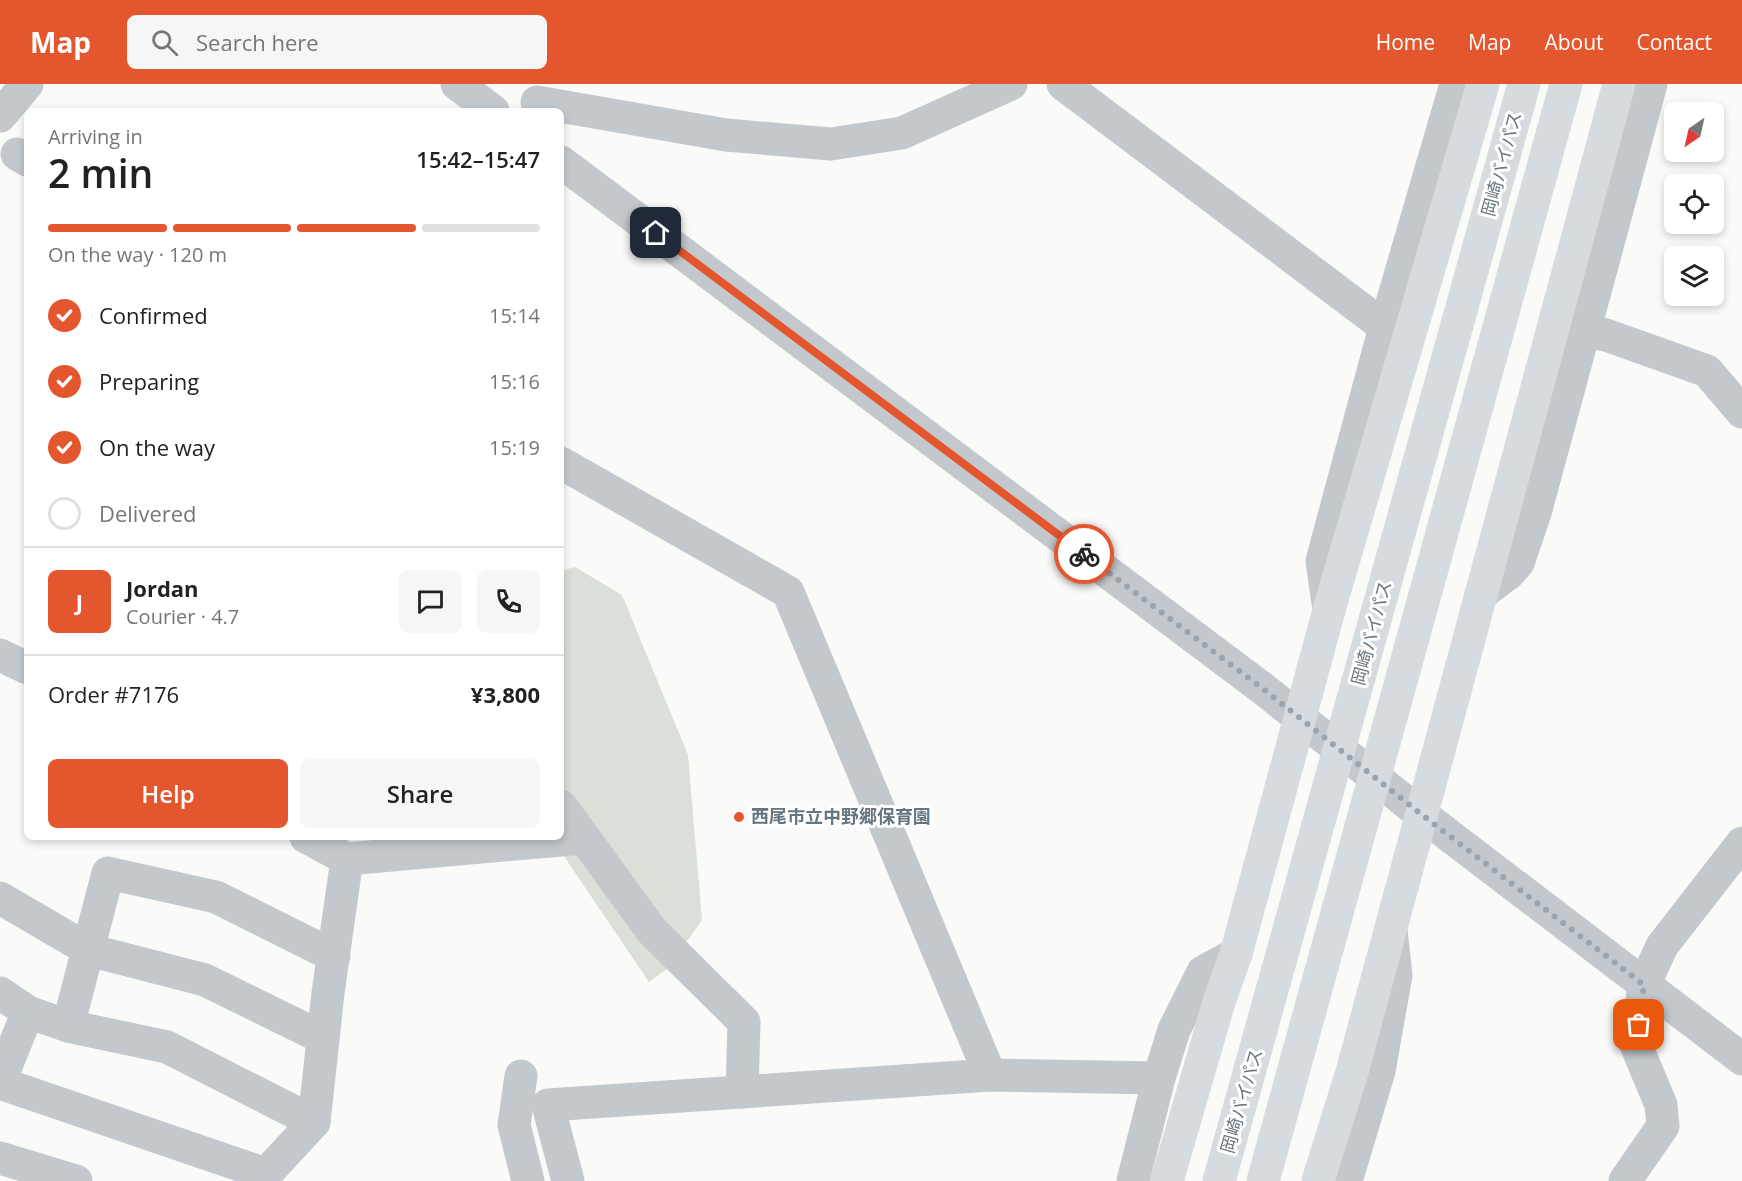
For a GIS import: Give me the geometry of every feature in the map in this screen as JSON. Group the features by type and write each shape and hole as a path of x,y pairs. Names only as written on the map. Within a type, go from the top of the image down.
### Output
{"highway":[{"path":"1167,1181 1219,1002 1236,954 1329,610 1483,84"},
{"name":"岡崎バイパス","path":"1219,1181 1524,84"},
{"path":"1263,1181 1566,84"},
{"path":"1318,1181 1352,1072 1619,84"}],"street":[{"path":"0,116 27,84"},
{"path":"457,84 489,108"},
{"path":"535,99 726,135 831,144 902,133 1011,84"},
{"path":"1063,84 1385,327"},
{"path":"1329,610 1322,561 1385,327 1455,84"},
{"path":"1481,594 1509,573 1518,563 1535,513 1651,84"},
{"path":"564,164 1300,717 1421,814 1742,1059"},
{"path":"1585,331 1606,335 1707,371 1742,412"},
{"path":"564,465 788,592 990,1075"},
{"path":"0,655 24,667"},
{"path":"564,810 652,931 744,1022 742,1092"},
{"path":"564,840 584,838"},
{"path":"312,840 347,859 561,840"},
{"path":"1625,1181 1663,1126 1661,1105 1636,1045 1644,985 1662,946 1742,843"},
{"path":"28,1012 0,1082 265,1177 314,1122 347,859"},
{"path":"68,1026 108,873 216,897 334,956"},
{"path":"0,898 89,950 205,980 323,1038"},
{"path":"1346,1181 1381,1060 1396,975 1391,925"},
{"path":"1133,1181 1159,1078 1174,1030 1203,972 1236,954"},
{"path":"0,993 28,1012 68,1026 167,1047 314,1122"},
{"path":"568,1181 548,1106 990,1075 1159,1078"},
{"path":"521,1076 514,1125 528,1181"},
{"path":"0,1158 76,1181"}],"shaded area":[{"path":"575,567 622,595 688,755 702,920 668,968 649,982 553,840 564,840 564,570"}],"way so far":[{"path":"1084,554 1300,717 1421,814 1644,985 1639,1025"}],"place":[{"name":"西尾市立中野郷保育園","path":"739,817"}],"route":[{"path":"656,233 1084,554"}]}
